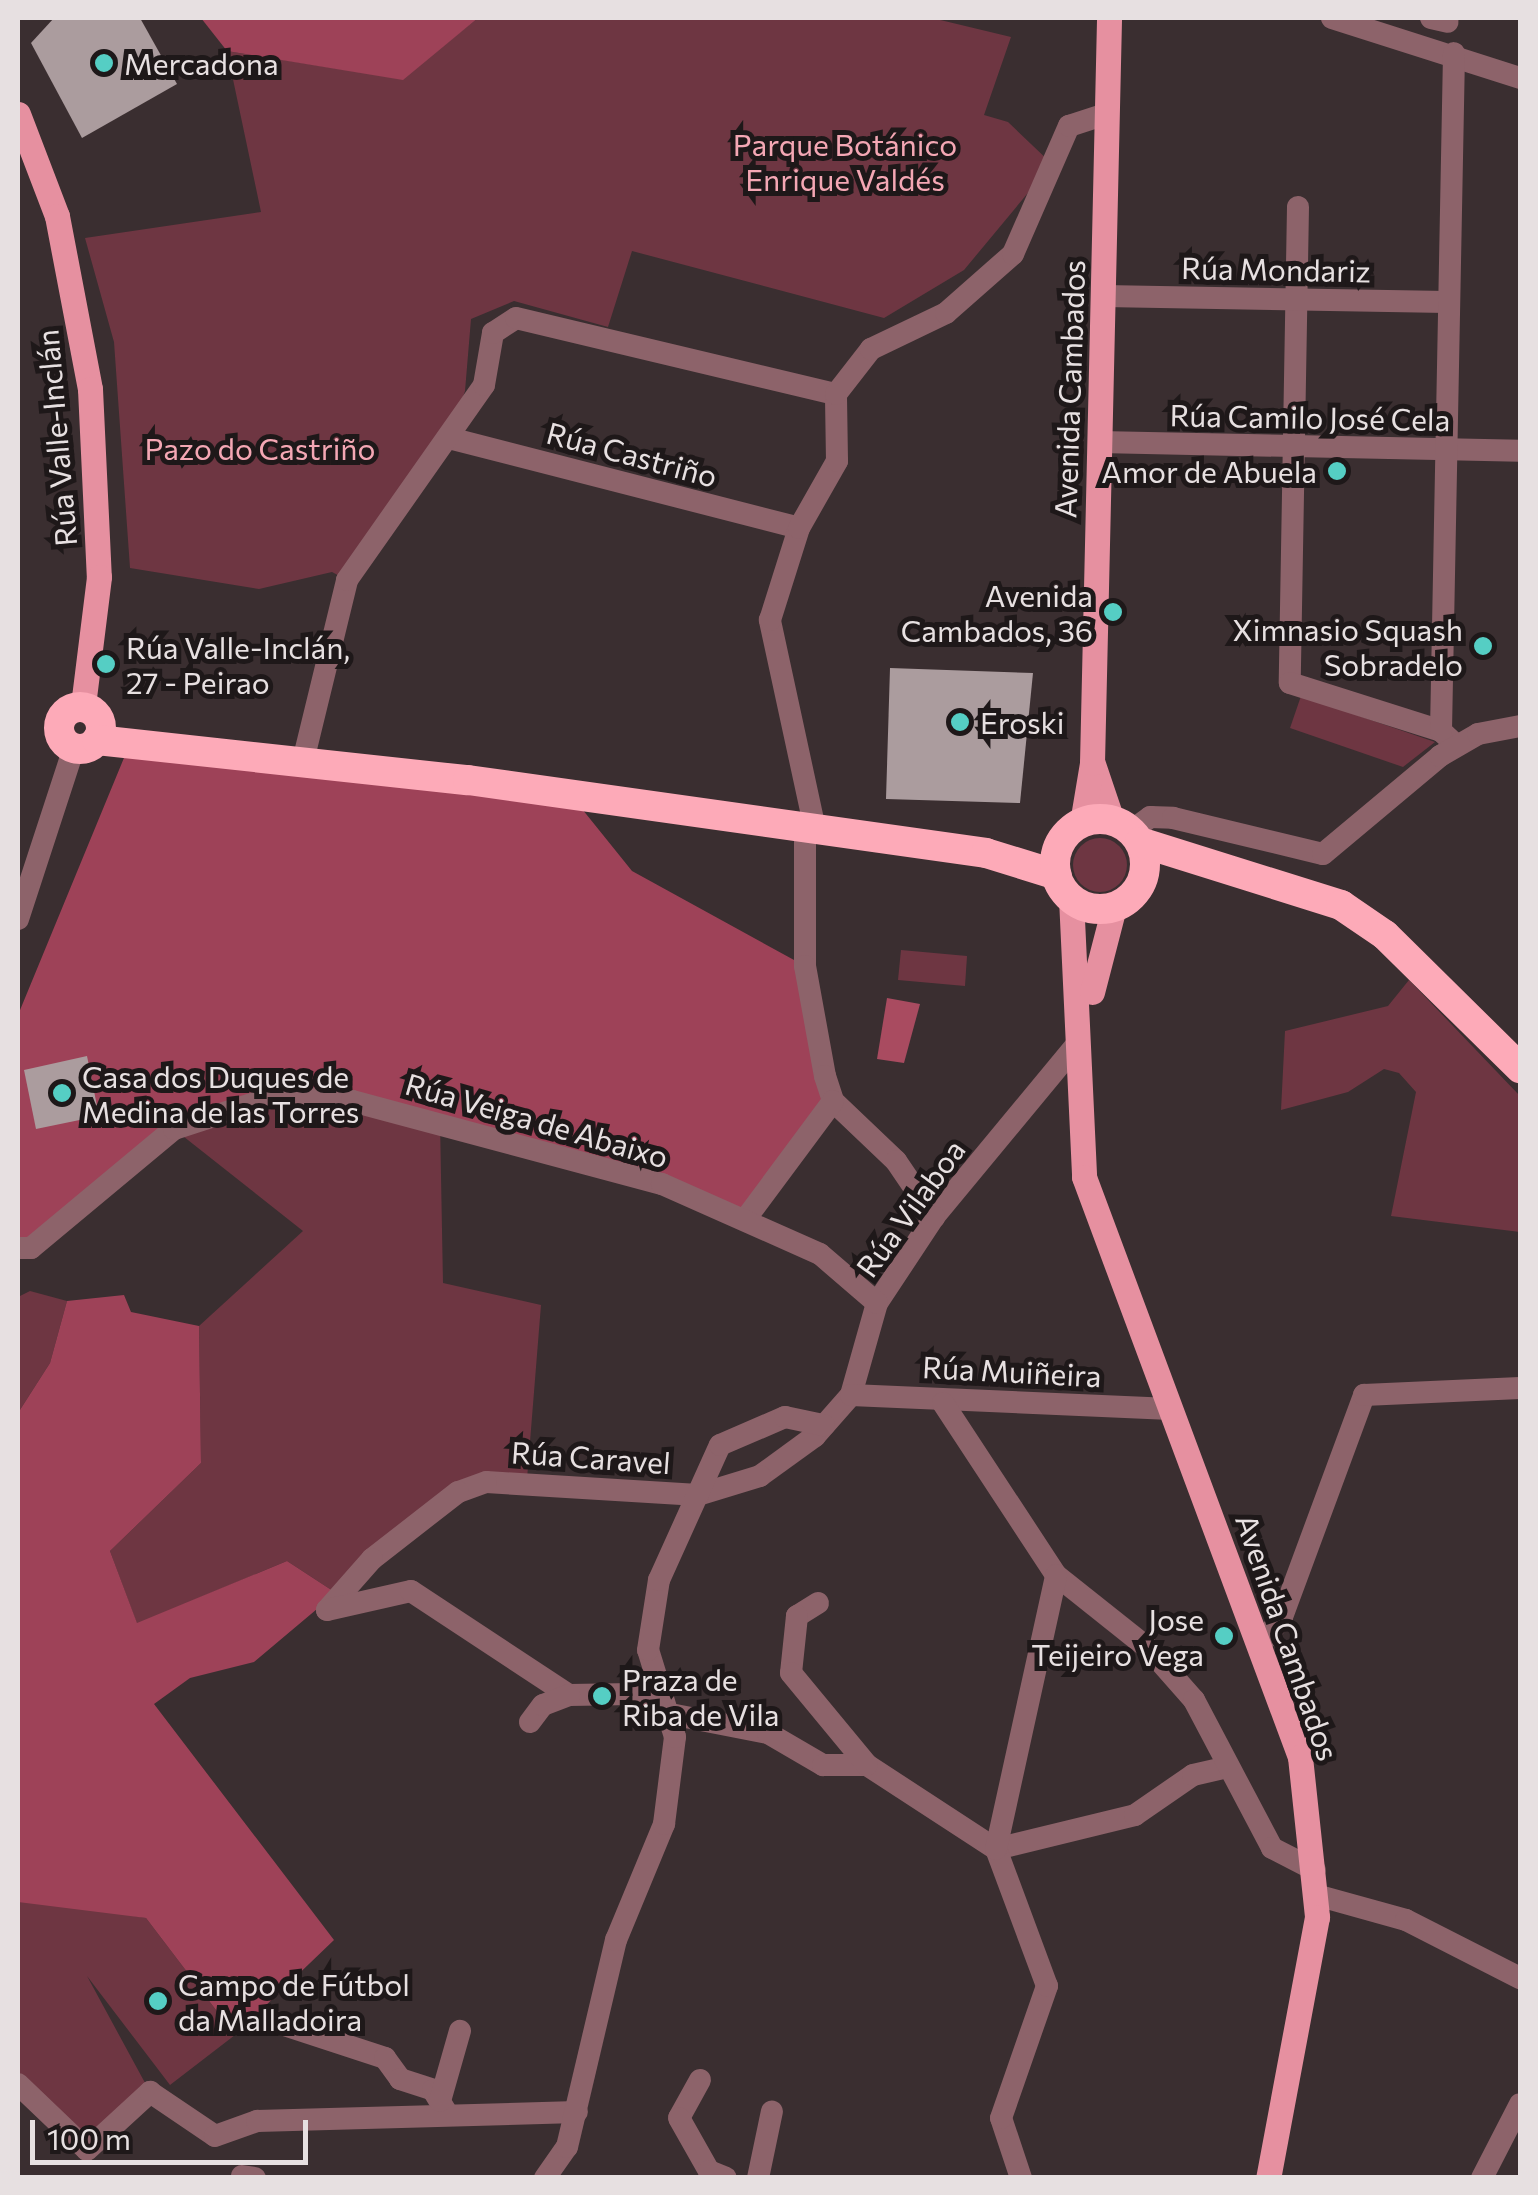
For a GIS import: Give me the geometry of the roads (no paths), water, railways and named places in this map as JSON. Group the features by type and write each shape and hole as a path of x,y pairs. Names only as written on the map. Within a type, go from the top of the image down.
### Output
{"highway":[{"path":"88,728 986,853 1114,907 1140,884 1253,872"},
{"path":"986,853 1071,832 1128,831 1341,904 1385,935 1520,1068"},
{"path":"1128,831 1140,884"},
{"path":"1064,886 1071,832"}],"main road":[{"name":"Avenida Cambados","path":"1071,832 1092,763 1109,18"},
{"name":"Rúa Valle-Inclán","path":"18,114 57,216 87,366 99,578 88,728"},
{"name":"Avenida Cambados","path":"1092,763 1128,831"},
{"path":"1064,886 1084,1177 1109,1250"},
{"path":"1109,1250 1091,1125 1092,967 1114,907"},
{"name":"Avenida Cambados","path":"1109,1250 1261,1644 1300,1757 1316,1882 1307,2002 1268,2178"}],"street":[{"path":"1332,18 1370,23 1520,78"},
{"path":"1128,831 1150,817 1173,818 1323,854 1448,738 1448,302 1454,53"},
{"path":"934,1217 896,1161 833,1101 810,1028 810,828 771,657 770,620 800,528 837,461 836,394 871,348 946,314 1013,254 1069,126 1105,114"},
{"path":"1298,206 1290,683 1448,738 1520,726"},
{"name":"Rúa Mondariz","path":"1104,296 1448,302"},
{"path":"304,758 347,580 484,385 493,333 516,318 836,394"},
{"name":"Rúa Castriño","path":"449,438 800,528"},
{"name":"Rúa Camilo José Cela","path":"1099,442 1520,452"},
{"name":"Rúa Valle-Inclán","path":"18,919 88,728"},
{"name":"Rúa Vilaboa","path":"698,1495 760,1476 824,1425 851,1395 877,1303 934,1217 1077,1044"},
{"name":"Rúa Veiga de Abaixo","path":"18,1248 31,1248 174,1129 276,1096 352,1101 471,1128 746,1217 820,1254 877,1303"},
{"path":"746,1217 833,1101"},
{"path":"1261,1644 1282,1617 1364,1395 1520,1388"},
{"name":"Rúa Muiñeira","path":"851,1395 943,1403 1171,1409"},
{"path":"943,1403 1056,1575 1175,1677 1213,1727 1227,1767 1272,1848 1316,1882 1406,1920 1520,1978"},
{"path":"545,2178 577,2112 616,1940 664,1824 674,1736 660,1712 648,1650 659,1580 698,1495 707,1458 737,1433 784,1417 824,1425"},
{"name":"Rúa Caravel","path":"570,1695 412,1590 327,1610 372,1559 458,1492 486,1482 698,1495"},
{"path":"1021,2178 1001,2118 1033,2036 1046,1986 996,1849 1056,1575"},
{"path":"818,1603 797,1616 791,1673 867,1764 996,1849 1134,1815 1193,1775 1227,1767"},
{"path":"530,1722 570,1695 608,1688 660,1712 768,1733 822,1765 867,1764"},
{"path":"272,2022 385,2058 400,2079 444,2108"},
{"path":"444,2108 460,2032"},
{"path":"700,2080 679,2118 708,2171 726,2178"},
{"path":"18,2084 87,2150 150,2092 214,2136 257,2121 444,2108 577,2112"},
{"path":"1482,2178 1520,2104"},
{"path":"758,2178 772,2111"}],"place":[{"name":"Mercadona","path":"104,63"},
{"name":"Amor de Abuela","path":"1337,471"},
{"name":"Avenida Cambados, 36","path":"1113,612"},
{"name":"Ximnasio Squash Sobradelo","path":"1483,646"},
{"name":"Rúa Valle-Inclán, 27 - Peirao","path":"106,664"},
{"name":"Eroski","path":"960,722"},
{"name":"Casa dos Duques de Medina de las Torres","path":"62,1093"},
{"name":"Jose Teijeiro Vega","path":"1224,1636"},
{"name":"Praza de Riba de Vila","path":"602,1696"},
{"name":"Campo de Fútbol da Malladoira","path":"158,2001"}],"park label":[{"name":"Parque Botánico Enrique Valdés","path":"845,161"},
{"name":"Pazo do Castriño","path":"260,448"}]}
